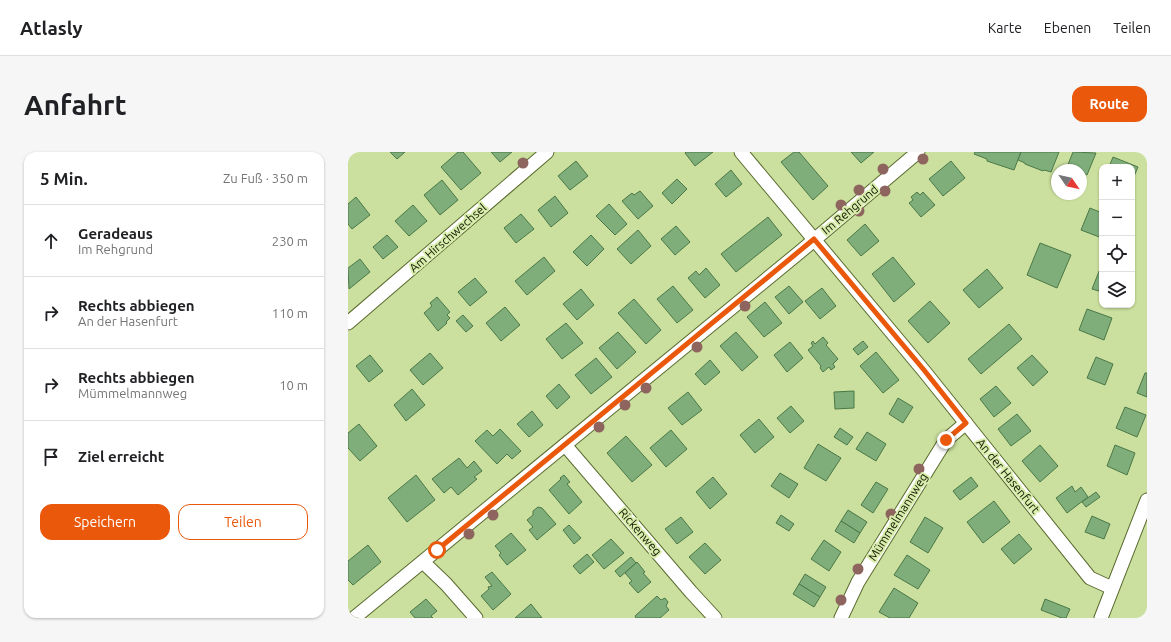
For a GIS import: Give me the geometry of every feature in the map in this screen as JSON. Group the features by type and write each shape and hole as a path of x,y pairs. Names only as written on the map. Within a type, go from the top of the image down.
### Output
{"street":[{"name":"Am Hirschwechsel","path":"348,323 547,152"},
{"name":"An der Hasenfurt","path":"741,152 924,370 1090,578 1112,588"},
{"name":"Im Rehgrund","path":"354,618 918,152"},
{"name":"Mümmelmannweg","path":"840,618 858,582 946,440 966,423"},
{"name":"Rickenweg","path":"565,445 715,618"},
{"path":"1101,618 1147,500"},
{"path":"423,562 446,584 476,618"}],"building":[{"path":"390,152 405,152 397,159"},
{"path":"458,152 463,152 481,173 461,190 441,167"},
{"path":"491,152 512,152 500,162"},
{"path":"713,152 695,166 685,153"},
{"path":"794,152 799,152 828,186 813,200 781,162"},
{"path":"851,152 874,152 861,163"},
{"path":"975,152 1021,152 1014,170 987,161 987,159 974,154"},
{"path":"1021,152 1059,152 1054,164 1051,164 1051,172 1043,171 1018,160"},
{"path":"1073,152 1096,153 1087,175 1087,164 1068,164"},
{"path":"1113,157 1130,164 1110,164"},
{"path":"576,161 588,176 570,190 558,176"},
{"path":"951,161 965,178 943,196 929,179"},
{"path":"1135,166 1138,167 1135,174"},
{"path":"731,170 742,184 726,197 715,184"},
{"path":"677,179 687,189 672,204 662,193"},
{"path":"442,180 458,200 440,215 424,195"},
{"path":"640,191 653,206 638,219 622,201 632,193 634,195"},
{"path":"917,192 920,195 923,192 935,205 921,217 909,203 913,200 911,197"},
{"path":"555,196 568,213 551,227 538,210"},
{"path":"356,197 370,215 352,229 348,224 348,204"},
{"path":"609,204 627,224 615,235 596,216"},
{"path":"413,205 427,221 409,236 395,221"},
{"path":"1090,208 1099,212 1099,237 1081,230"},
{"path":"521,214 534,229 516,243 504,228"},
{"path":"768,217 782,235 736,272 721,254"},
{"path":"865,224 879,241 861,256 847,240"},
{"path":"676,226 690,242 675,255 661,239"},
{"path":"638,230 651,246 631,264 617,249"},
{"path":"387,235 398,247 383,259 373,247"},
{"path":"591,235 604,249 587,266 573,252"},
{"path":"1040,243 1071,255 1057,288 1027,275"},
{"path":"544,257 555,271 527,295 515,281"},
{"path":"893,257 915,284 894,302 872,274"},
{"path":"360,259 370,272 349,289 348,268"},
{"path":"706,268 720,285 705,298 688,278 696,271 699,275"},
{"path":"987,269 1003,288 979,308 963,290"},
{"path":"1099,272 1099,291 1092,289"},
{"path":"475,278 487,292 470,306 458,292"},
{"path":"673,286 693,310 677,323 657,299"},
{"path":"789,286 803,302 789,314 775,297"},
{"path":"822,288 836,306 820,319 805,301"},
{"path":"581,289 594,305 577,320 563,304"},
{"path":"437,297 450,312 447,315 450,318 446,322 447,323 438,331 424,313 432,306 430,303"},
{"path":"634,299 661,330 646,344 618,313"},
{"path":"930,301 950,323 928,343 908,321"},
{"path":"765,302 782,323 764,337 747,317"},
{"path":"505,307 520,325 501,341 486,323"},
{"path":"1087,309 1112,318 1104,340 1079,330"},
{"path":"463,315 473,326 466,332 456,321"},
{"path":"566,323 583,343 562,359 546,339"},
{"path":"1009,324 1022,339 981,374 968,359"},
{"path":"618,332 636,352 617,369 599,348"},
{"path":"736,332 758,357 742,371 720,346"},
{"path":"823,337 828,343 826,345 838,359 833,364 835,367 831,370 829,367 823,372 820,368 821,366 808,350 813,346 811,343 813,341 815,344"},
{"path":"863,341 868,347 858,355 853,349"},
{"path":"790,342 803,358 787,372 774,355"},
{"path":"876,352 899,380 883,393 860,366"},
{"path":"430,353 443,368 423,385 410,370"},
{"path":"370,355 383,371 369,382 356,366"},
{"path":"1032,355 1048,372 1033,386 1017,368"},
{"path":"1096,357 1113,364 1105,385 1087,378"},
{"path":"596,358 612,377 591,394 575,375"},
{"path":"710,360 720,372 705,385 695,374"},
{"path":"1145,373 1147,373 1147,397 1137,393"},
{"path":"559,384 570,397 557,409 546,396"},
{"path":"996,386 1011,403 994,417 980,399"},
{"path":"412,389 425,405 406,421 394,405"},
{"path":"854,391 854,408 835,409 834,392"},
{"path":"688,392 702,410 682,425 668,408"},
{"path":"898,398 913,407 903,423 889,414"},
{"path":"791,406 804,421 790,433 777,418"},
{"path":"1125,407 1146,415 1137,437 1116,428"},
{"path":"532,411 543,425 529,437 517,424"},
{"path":"1017,414 1031,431 1011,446 998,429"},
{"path":"759,419 774,437 755,453 740,435"},
{"path":"359,424 377,446 360,461 348,448 348,433"},
{"path":"840,428 853,437 847,445 834,437"},
{"path":"500,429 521,451 512,459 507,454 497,464 475,441 487,430 493,436"},
{"path":"671,430 687,449 666,467 650,448"},
{"path":"867,432 886,444 876,461 856,449"},
{"path":"626,436 652,465 632,482 607,453"},
{"path":"818,444 841,458 826,481 804,468"},
{"path":"1040,445 1058,466 1040,482 1022,461"},
{"path":"1115,445 1135,453 1127,475 1107,466"},
{"path":"459,458 467,468 474,461 482,471 474,477 477,479 458,495 451,487 444,493 432,479"},
{"path":"780,473 798,484 789,498 771,486"},
{"path":"416,475 435,500 407,522 388,498"},
{"path":"564,475 570,482 567,484 582,502 569,514 549,490"},
{"path":"713,477 727,494 710,509 696,492"},
{"path":"971,477 978,486 960,500 953,491"},
{"path":"876,482 888,489 873,513 861,505"},
{"path":"1072,486 1075,492 1081,487 1088,497 1067,513 1056,498"},
{"path":"1096,492 1100,497 1086,507 1082,502"},
{"path":"994,501 1010,522 983,543 967,522"},
{"path":"538,507 542,508 556,524 537,540 529,530 533,527 527,520 533,515 533,511"},
{"path":"848,510 867,522 860,533 841,521"},
{"path":"781,515 794,524 789,531 776,523"},
{"path":"1092,516 1110,524 1104,539 1085,532"},
{"path":"681,517 693,532 677,544 665,529"},
{"path":"925,517 943,528 928,553 910,542"},
{"path":"841,521 860,533 854,543 835,531"},
{"path":"569,525 581,538 574,544 563,530"},
{"path":"511,533 526,550 507,565 499,555 501,553 495,546"},
{"path":"1019,534 1032,549 1014,564 1001,549"},
{"path":"611,539 624,553 604,569 592,555"},
{"path":"824,540 841,552 829,571 811,559"},
{"path":"705,543 721,560 705,574 689,557"},
{"path":"368,545 381,562 353,585 348,580 348,561"},
{"path":"587,554 594,562 580,574 573,566"},
{"path":"907,555 930,570 918,589 894,575"},
{"path":"631,557 636,563 620,577 615,571"},
{"path":"637,562 645,572 643,573 651,582 638,593 629,583 632,581 625,573"},
{"path":"492,572 511,594 493,610 481,596 489,589 488,587 492,586 485,577"},
{"path":"805,574 826,587 820,597 799,584"},
{"path":"799,584 820,597 814,607 793,594"},
{"path":"894,588 918,603 909,618 890,618 879,612"},
{"path":"657,596 661,600 665,598 668,602 666,606 669,610 660,618 636,618 635,616"},
{"path":"426,599 437,611 431,616 433,618 415,618 410,612"},
{"path":"1045,599 1070,609 1066,618 1062,618 1041,610"},
{"path":"531,604 542,618 515,618"}],"route":[{"path":"437,550 814,239 924,370 966,423 946,440"}]}
